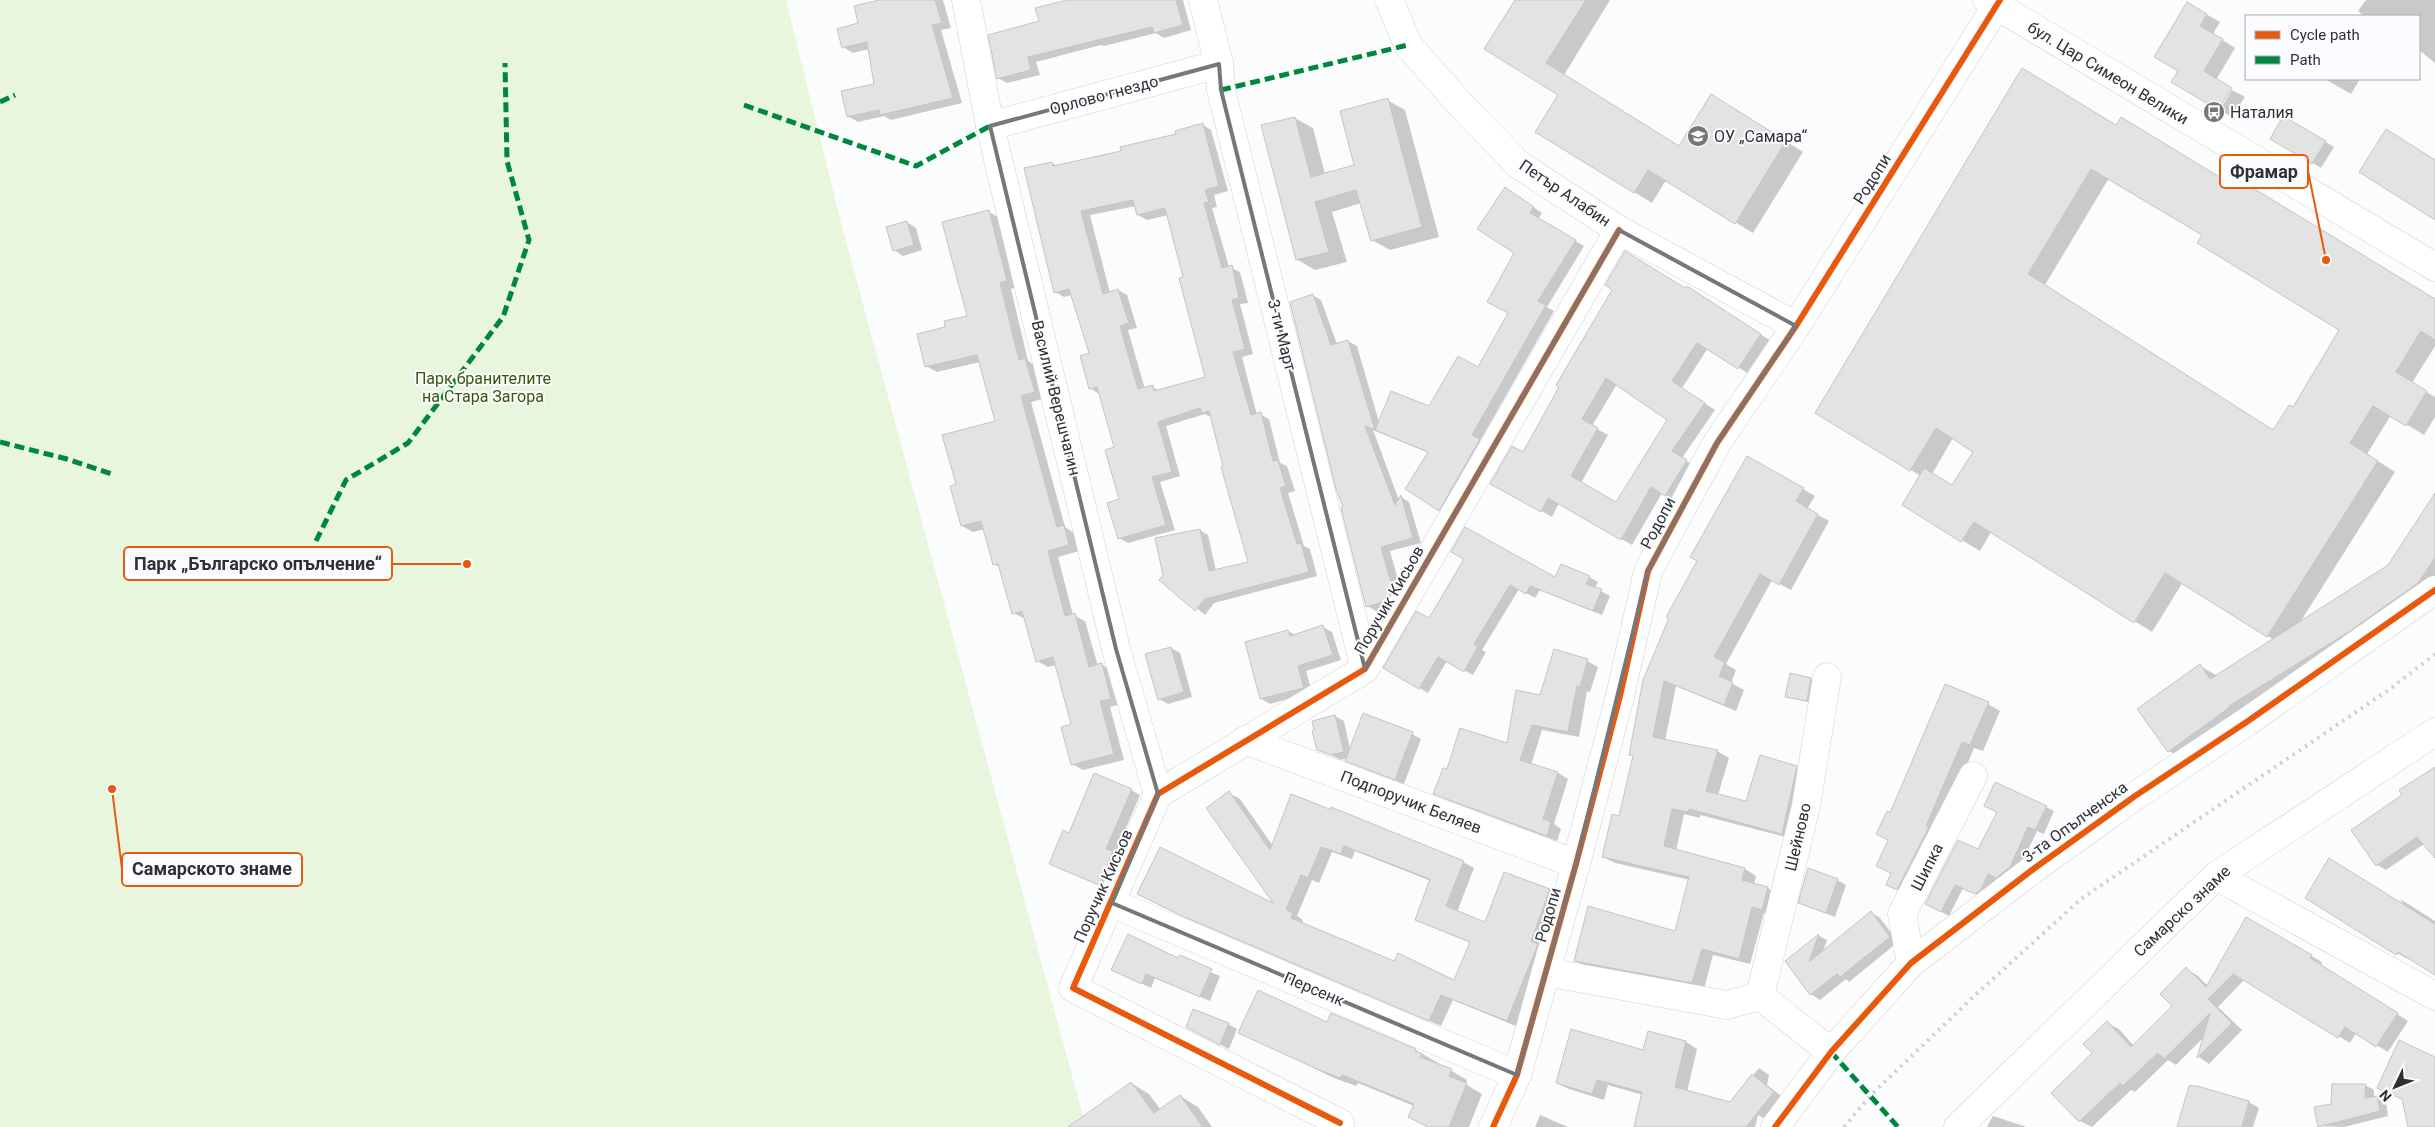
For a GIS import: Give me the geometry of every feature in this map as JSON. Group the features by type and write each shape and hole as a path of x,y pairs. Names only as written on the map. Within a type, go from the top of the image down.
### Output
{"street":[{"name":"Василий Верешчагин","path":"966,0 990,126 1116,649 1158,794"},
{"name":"3-ти Март","path":"1203,0 1219,64 1221,90 1365,669"},
{"name":"Петър Алабин","path":"1389,0 1408,45 1460,104 1519,165 1619,230 1796,326"},
{"name":"бул. Цар Симеон Велики","path":"1995,2 2435,267"},
{"name":"Родопи","path":"1493,1127 1517,1075 1546,972 1620,696 1648,571 1717,443 1796,326 1995,2"},
{"name":"Орлово гнездо","path":"990,126 1219,64"},
{"name":"Поручик Кисьов","path":"1340,1124 1073,988 1112,903 1158,794 1365,669 1619,230"},
{"name":"3-та Опълченска","path":"1775,1127 1831,1052 1911,963 2032,870 2134,796 2248,721 2435,590"},
{"name":"Шейново","path":"1760,996 1806,806 1827,677"},
{"name":"Самарско знаме","path":"1958,1127 2216,876 2435,732"},
{"name":"Подпоручик Беляев","path":"1245,740 1576,864"},
{"name":"Шипка","path":"1911,963 1902,914 1974,776"},
{"path":"2216,876 2435,996"},
{"name":"Персенк","path":"1112,903 1517,1075"},
{"path":"1546,972 1727,1005 1760,996 1831,1052"}],"highlighted area":[{"path":"1219,64 1221,90 1365,669 1619,230 1796,326 1717,443 1648,571 1576,864 1517,1075 1112,903 1158,794 1116,649 990,126"}],"green space":[{"name":"Парк бранителите на Стара Загора","path":"0,0 786,0 841,223 1086,1127 0,1127"}],"building":[{"path":"879,0 935,0 942,23 932,25 953,98 880,115 879,110 847,117 841,91 874,84 867,42 842,48 837,29 858,23 854,6"},
{"path":"1067,0 1176,0 1183,25 1154,33 1152,27 1028,57 1031,70 997,79 988,35 1039,21 1035,8"},
{"path":"1515,0 1586,0 1546,63 1679,146 1711,94 1786,141 1735,224 1648,170 1634,193 1535,132 1558,95 1484,49"},
{"path":"2187,2 2207,14 2200,26 2223,39 2204,71 2232,88 2218,110 2171,82 2178,71 2154,57"},
{"path":"2022,68 2116,125 2121,117 2231,184 2235,177 2435,299 2435,340 2421,331 2396,372 2427,391 2406,426 2373,406 2350,443 2378,461 2267,637 2165,573 2134,623 1974,522 1961,542 1902,505 1924,468 1952,485 1973,452 1936,428 1910,471 1815,413","holes":["2091,169 2202,235 2197,243 2339,330 2293,407 2289,405 2273,430 2028,274"]},
{"path":"1388,98 1422,227 1371,241 1356,190 1315,202 1329,252 1296,260 1261,125 1295,117 1311,177 1354,165 1340,111"},
{"path":"2283,116 2326,141 2312,164 2270,139"},
{"path":"1203,123 1219,186 1205,190 1209,202 1204,203 1222,268 1232,265 1239,298 1232,300 1245,349 1233,352 1251,415 1261,412 1273,461 1278,460 1286,486 1280,488 1297,544 1301,543 1309,572 1205,599 1195,611 1159,580 1163,575 1155,538 1200,529 1209,571 1248,562 1221,467 1223,466 1209,411 1202,413 1200,408 1158,422 1172,472 1152,477 1166,525 1118,539 1107,503 1119,499 1105,450 1114,447 1097,387 1089,389 1080,356 1089,353 1069,289 1054,293 1024,168 1052,162 1053,166 1121,151 1120,147 1176,134 1175,131","holes":["1133,200 1137,215 1165,208 1183,277 1179,278 1205,377 1154,391 1153,385 1138,389 1120,326 1129,323 1118,289 1103,294 1081,211"]},
{"path":"2386,129 2435,160 2435,220 2359,172"},
{"path":"1505,187 1534,207 1530,213 1576,240 1538,301 1546,305 1472,435 1480,439 1439,511 1405,489 1428,452 1375,430 1391,391 1429,406 1458,356 1478,367 1508,313 1487,302 1514,253 1477,229"},
{"path":"989,210 1007,281 1000,283 1019,360 1025,358 1035,392 1021,396 1057,527 1064,525 1069,545 1048,551 1065,616 1075,613 1089,667 1102,663 1111,699 1100,701 1114,754 1071,765 1061,727 1071,724 1053,657 1036,662 1022,611 1012,614 998,564 993,565 981,521 961,526 950,486 956,484 942,435 995,421 977,355 925,367 917,334 945,327 944,321 967,316 942,222"},
{"path":"907,221 914,245 893,251 886,227"},
{"path":"1625,251 1685,288 1687,286 1761,334 1738,369 1697,343 1672,381 1705,403 1672,451 1687,460 1665,496 1651,487 1621,540 1548,498 1541,512 1490,484 1512,446 1523,452 1559,387 1556,385 1612,290 1605,285","holes":["1606,378 1667,420 1616,502 1571,476 1598,428 1582,419"]},
{"path":"1313,294 1331,345 1348,340 1375,430 1365,426 1395,505 1401,495 1413,538 1381,547 1393,589 1386,601 1366,607 1341,508 1343,507 1336,489 1290,302"},
{"path":"1747,456 1804,488 1796,501 1818,514 1779,585 1760,574 1714,657 1725,662 1719,676 1733,682 1724,705 1664,681 1653,737 1718,750 1706,791 1746,801 1760,755 1797,766 1782,834 1689,809 1688,812 1672,809 1664,846 1745,868 1742,880 1768,887 1762,910 1752,907 1739,959 1702,949 1692,983 1574,961 1588,906 1675,931 1689,877 1602,857 1612,814 1619,816 1633,756 1629,755 1643,680 1669,618 1666,617 1697,561 1690,557"},
{"path":"2435,493 2435,558 2418,583 2347,633 2229,706 2168,752 2137,709 2200,664 2210,679 2388,565"},
{"path":"1465,527 1555,577 1561,564 1590,576 1586,584 1602,589 1593,611 1530,586 1526,594 1510,585 1474,644 1478,646 1464,672 1438,657 1419,689 1383,668 1416,611 1429,618 1464,559 1451,552"},
{"path":"1323,625 1333,655 1298,666 1304,688 1260,699 1245,642 1288,630 1290,636"},
{"path":"1171,647 1184,692 1158,700 1145,654"},
{"path":"1554,649 1588,659 1580,687 1577,686 1568,732 1532,725 1520,760 1558,772 1543,819 1551,822 1547,836 1433,794 1443,768 1447,769 1460,728 1507,743 1516,690 1540,695"},
{"path":"1790,673 1811,678 1807,701 1785,697"},
{"path":"1945,684 1989,702 1970,745 1962,742 1926,826 1929,827 1897,890 1886,885 1891,873 1876,866 1888,840 1876,834 1887,811 1890,813"},
{"path":"1363,713 1413,732 1395,780 1345,761"},
{"path":"1335,715 1344,752 1331,755 1317,750 1312,731 1314,730 1312,721"},
{"path":"2435,767 2435,858 2417,837 2376,866 2351,830 2402,795 2399,790"},
{"path":"1094,773 1132,789 1106,849 1113,851 1099,885 1049,864 1063,830 1069,833"},
{"path":"1995,782 2047,806 2035,830 2028,827 2010,867 1996,878 1988,874 1981,890 1975,894 1955,885 1941,912 1925,904 1958,840 1978,849 1997,812 1984,806"},
{"path":"1229,791 1270,850 1291,794 1332,810 1331,807 1464,861 1446,906 1485,922 1504,872 1550,889 1531,941 1538,944 1507,1021 1441,995 1429,1021 1180,915 1137,894 1160,847 1273,903 1206,808","holes":["1344,846 1430,879 1415,920 1470,942 1454,980 1398,953 1394,961 1291,918 1293,913 1286,909 1301,875 1308,878 1321,847 1341,854"]},
{"path":"2329,858 2435,924 2435,975 2398,952 2396,955 2305,898"},
{"path":"1808,868 1838,879 1826,913 1798,903"},
{"path":"1871,911 1890,937 1840,977 1837,974 1810,995 1785,961 1819,934 1809,962"},
{"path":"2246,917 2312,955 2310,958 2398,1013 2376,1047 2345,1027 2338,1038 2233,974 2208,999 2232,1023 2197,1058 2210,1013 2164,1059 2158,1053 2123,1086 2120,1083 2079,1122 2051,1093 2092,1053 2083,1044 2107,1021 2131,1047 2172,1006 2160,994 2186,967 2206,987"},
{"path":"1128,934 1178,958 1180,955 1212,969 1200,997 1146,974 1142,984 1111,970"},
{"path":"1258,990 1327,1022 1331,1013 1416,1049 1415,1051 1422,1054 1420,1057 1452,1069 1449,1076 1467,1083 1449,1127 1428,1127 1408,1117 1414,1104 1342,1075 1340,1078 1317,1069 1238,1033"},
{"path":"1193,1009 1229,1023 1220,1045 1186,1027"},
{"path":"1571,1029 1643,1050 1648,1031 1686,1041 1675,1087 1730,1102 1752,1074 1774,1092 1746,1127 1634,1127 1642,1092 1597,1080 1592,1094 1556,1083"},
{"path":"2399,1040 2435,1057 2435,1127 2408,1127 2402,1099 2377,1088"},
{"path":"1131,1082 1154,1113 1180,1095 1203,1127 1068,1127"},
{"path":"2332,1084 2366,1084 2365,1098 2377,1096 2380,1111 2318,1127 2314,1107 2331,1104"},
{"path":"2189,1086 2197,1086 2249,1101 2242,1127 2177,1127"}],"railway":[{"path":"1844,1127 1871,1095 1971,999 2081,899 2390,689 2435,654"}],"marked path":[{"path":"1221,90 1408,45"},
{"path":"316,541 346,480 408,443 503,317 529,240 507,161 505,63"},
{"path":"0,102 15,95"},
{"path":"744,105 916,166 990,126"},
{"path":"0,442 67,459 115,475"},
{"path":"1831,1052 1898,1127"}],"cycle path":[{"path":"1493,1127 1517,1075 1576,864 1620,696 1648,571 1717,443 1796,326 2000,0"},
{"path":"1340,1123 1073,988 1158,794 1365,669 1619,230"},
{"path":"1775,1127 1831,1052 1911,963 2032,870 2135,796 2248,721 2435,590"}],"place":[{"name":"Наталия","path":"2214,112"},
{"name":"ОУ „Самара“","path":"1698,136"},
{"name":"Фрамар","path":"2326,260"},
{"name":"Парк „Българско опълчение“","path":"467,564"},
{"name":"Самарското знаме","path":"112,789"}]}
